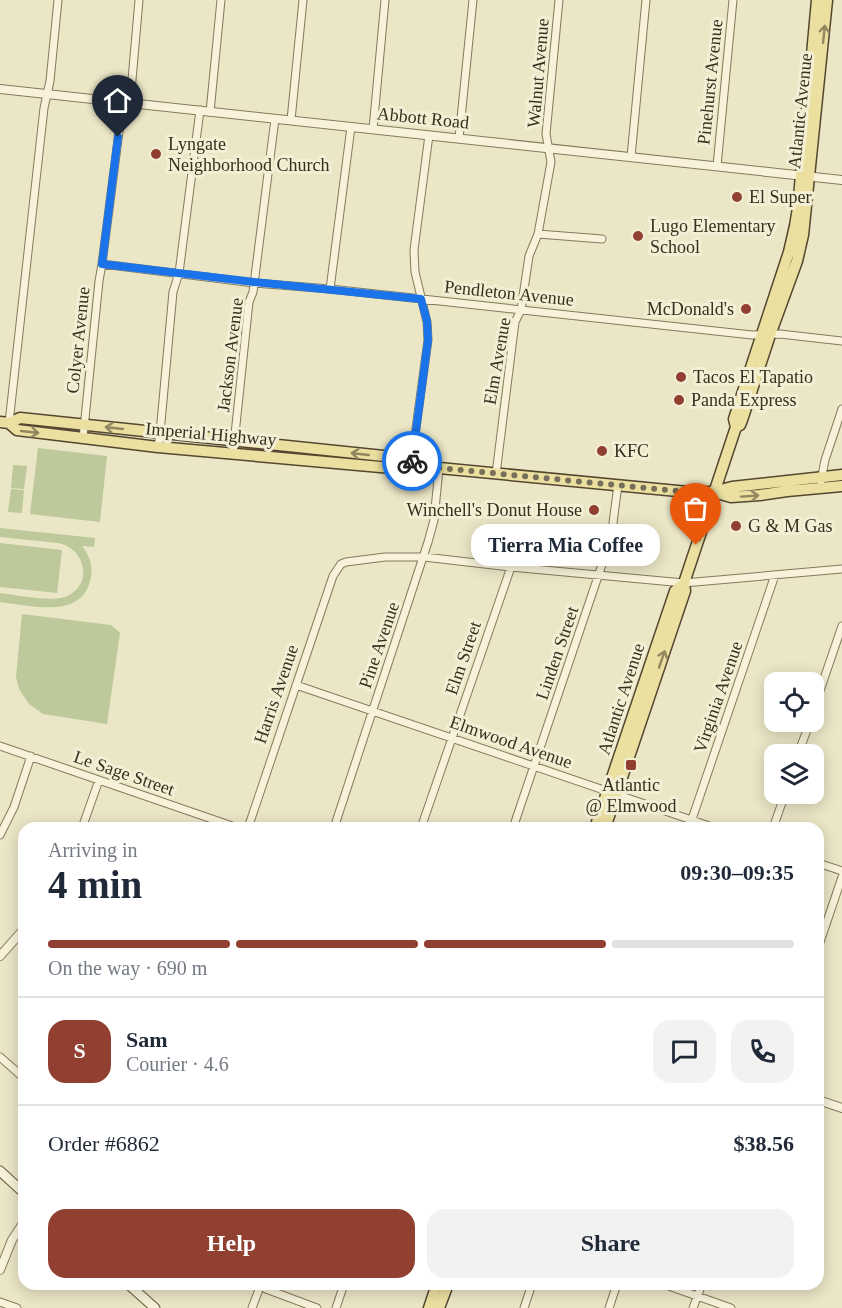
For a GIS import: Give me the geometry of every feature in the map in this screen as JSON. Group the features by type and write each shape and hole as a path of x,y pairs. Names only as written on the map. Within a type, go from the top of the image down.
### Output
{"main road":[{"name":"Atlantic Avenue","path":"805,176 817,0"},
{"name":"Atlantic Avenue","path":"606,822 612,793 675,591 684,583 736,427 742,420 789,252 805,176 827,0"},
{"name":"Imperial Highway","path":"5,423 20,418 403,458 411,465"},
{"name":"Imperial Highway","path":"5,423 17,430 158,447 403,469 411,465 688,492 713,492 732,487 842,475"},
{"name":"Imperial Highway","path":"713,492 731,497 842,486"},
{"name":"Atlantic Avenue","path":"598,822 612,793"},
{"path":"0,1172 18,1188"},
{"path":"135,1290 155,1308"},
{"path":"429,1308 436,1290"},
{"path":"439,1308 446,1290"}],"street":[{"path":"5,423 44,108 50,81 58,0"},
{"name":"Colyer Avenue","path":"83,438 99,281 121,116 131,91 140,0"},
{"path":"210,112 221,0"},
{"path":"291,120 303,0"},
{"path":"373,129 385,0"},
{"path":"459,138 473,0"},
{"name":"Walnut Avenue","path":"548,148 546,134 559,0"},
{"path":"631,157 646,0"},
{"name":"Pinehurst Avenue","path":"717,166 733,0"},
{"name":"Abbott Road","path":"0,89 842,180"},
{"path":"158,447 173,292 179,273 200,111"},
{"name":"Jackson Avenue","path":"233,453 249,302 253,292 275,118"},
{"path":"330,289 351,127"},
{"path":"411,465 428,340 427,321 415,272 414,250 429,135"},
{"name":"Elm Avenue","path":"496,474 515,322 521,310 529,256 538,234 551,162 548,148"},
{"path":"538,234 602,239"},
{"name":"Pendleton Avenue","path":"102,264 752,335 780,334 842,341"},
{"path":"820,488 821,477 842,409"},
{"name":"Pine Avenue","path":"336,822 424,557 434,520 440,468"},
{"name":"Linden Street","path":"515,822 611,538 618,486"},
{"name":"Harris Avenue","path":"250,822 336,570 341,564 352,560 385,556 424,557"},
{"path":"424,557 684,583 842,569"},
{"name":"Elm Street","path":"423,822 511,567"},
{"name":"Virginia Avenue","path":"692,820 775,575"},
{"path":"824,679 842,626"},
{"name":"Elmwood Avenue","path":"296,685 698,822"},
{"name":"Le Sage Street","path":"0,746 221,822"},
{"path":"0,835 14,807 31,756"},
{"path":"84,822 99,780"},
{"path":"775,822 781,804"},
{"path":"824,865 842,871"},
{"path":"824,930 842,877"},
{"path":"0,956 18,936"},
{"path":"0,1057 18,1073"},
{"path":"824,1102 842,1108"},
{"path":"0,1270 4,1248 18,1229"},
{"path":"252,1308 258,1290"},
{"path":"272,1290 317,1308"},
{"path":"336,1308 342,1290"},
{"path":"524,1308 530,1290"},
{"path":"609,1308 615,1290"},
{"path":"680,1290 731,1308"},
{"path":"693,1308 700,1290"},
{"path":"0,1302 17,1308"}],"green space":[{"path":"38,448 107,456 100,522 30,514"},
{"path":"13,465 27,466 24,489 11,488"},
{"path":"11,489 24,490 22,513 8,512"},
{"path":"0,528 95,538 94,547 82,546 91,567 90,581 84,593 76,601 65,606 39,607 0,602 0,593 42,598 65,597 80,585 83,568 80,559 68,546 0,537"},
{"path":"0,543 62,550 57,593 0,587"},
{"path":"22,614 111,625 120,633 107,724 43,714 29,704 19,689 16,677"}],"way so far":[{"path":"412,461 411,465 688,492 713,492 696,545"}],"place":[{"name":"Lyngate Neighborhood Church","path":"156,154"},
{"name":"El Super","path":"737,197"},
{"name":"Lugo Elementary School","path":"638,236"},
{"name":"McDonald's","path":"746,309"},
{"name":"Tacos El Tapatio","path":"681,377"},
{"name":"Panda Express","path":"679,400"},
{"name":"KFC","path":"602,451"},
{"name":"Winchell's Donut House","path":"594,510"},
{"name":"G & M Gas","path":"736,526"},
{"name":"Tierra Mia Coffee","path":"696,545"},
{"name":"Atlantic @ Elmwood","path":"631,765"}],"route":[{"path":"118,137 102,264 421,299 427,321 428,340 412,461"}]}
